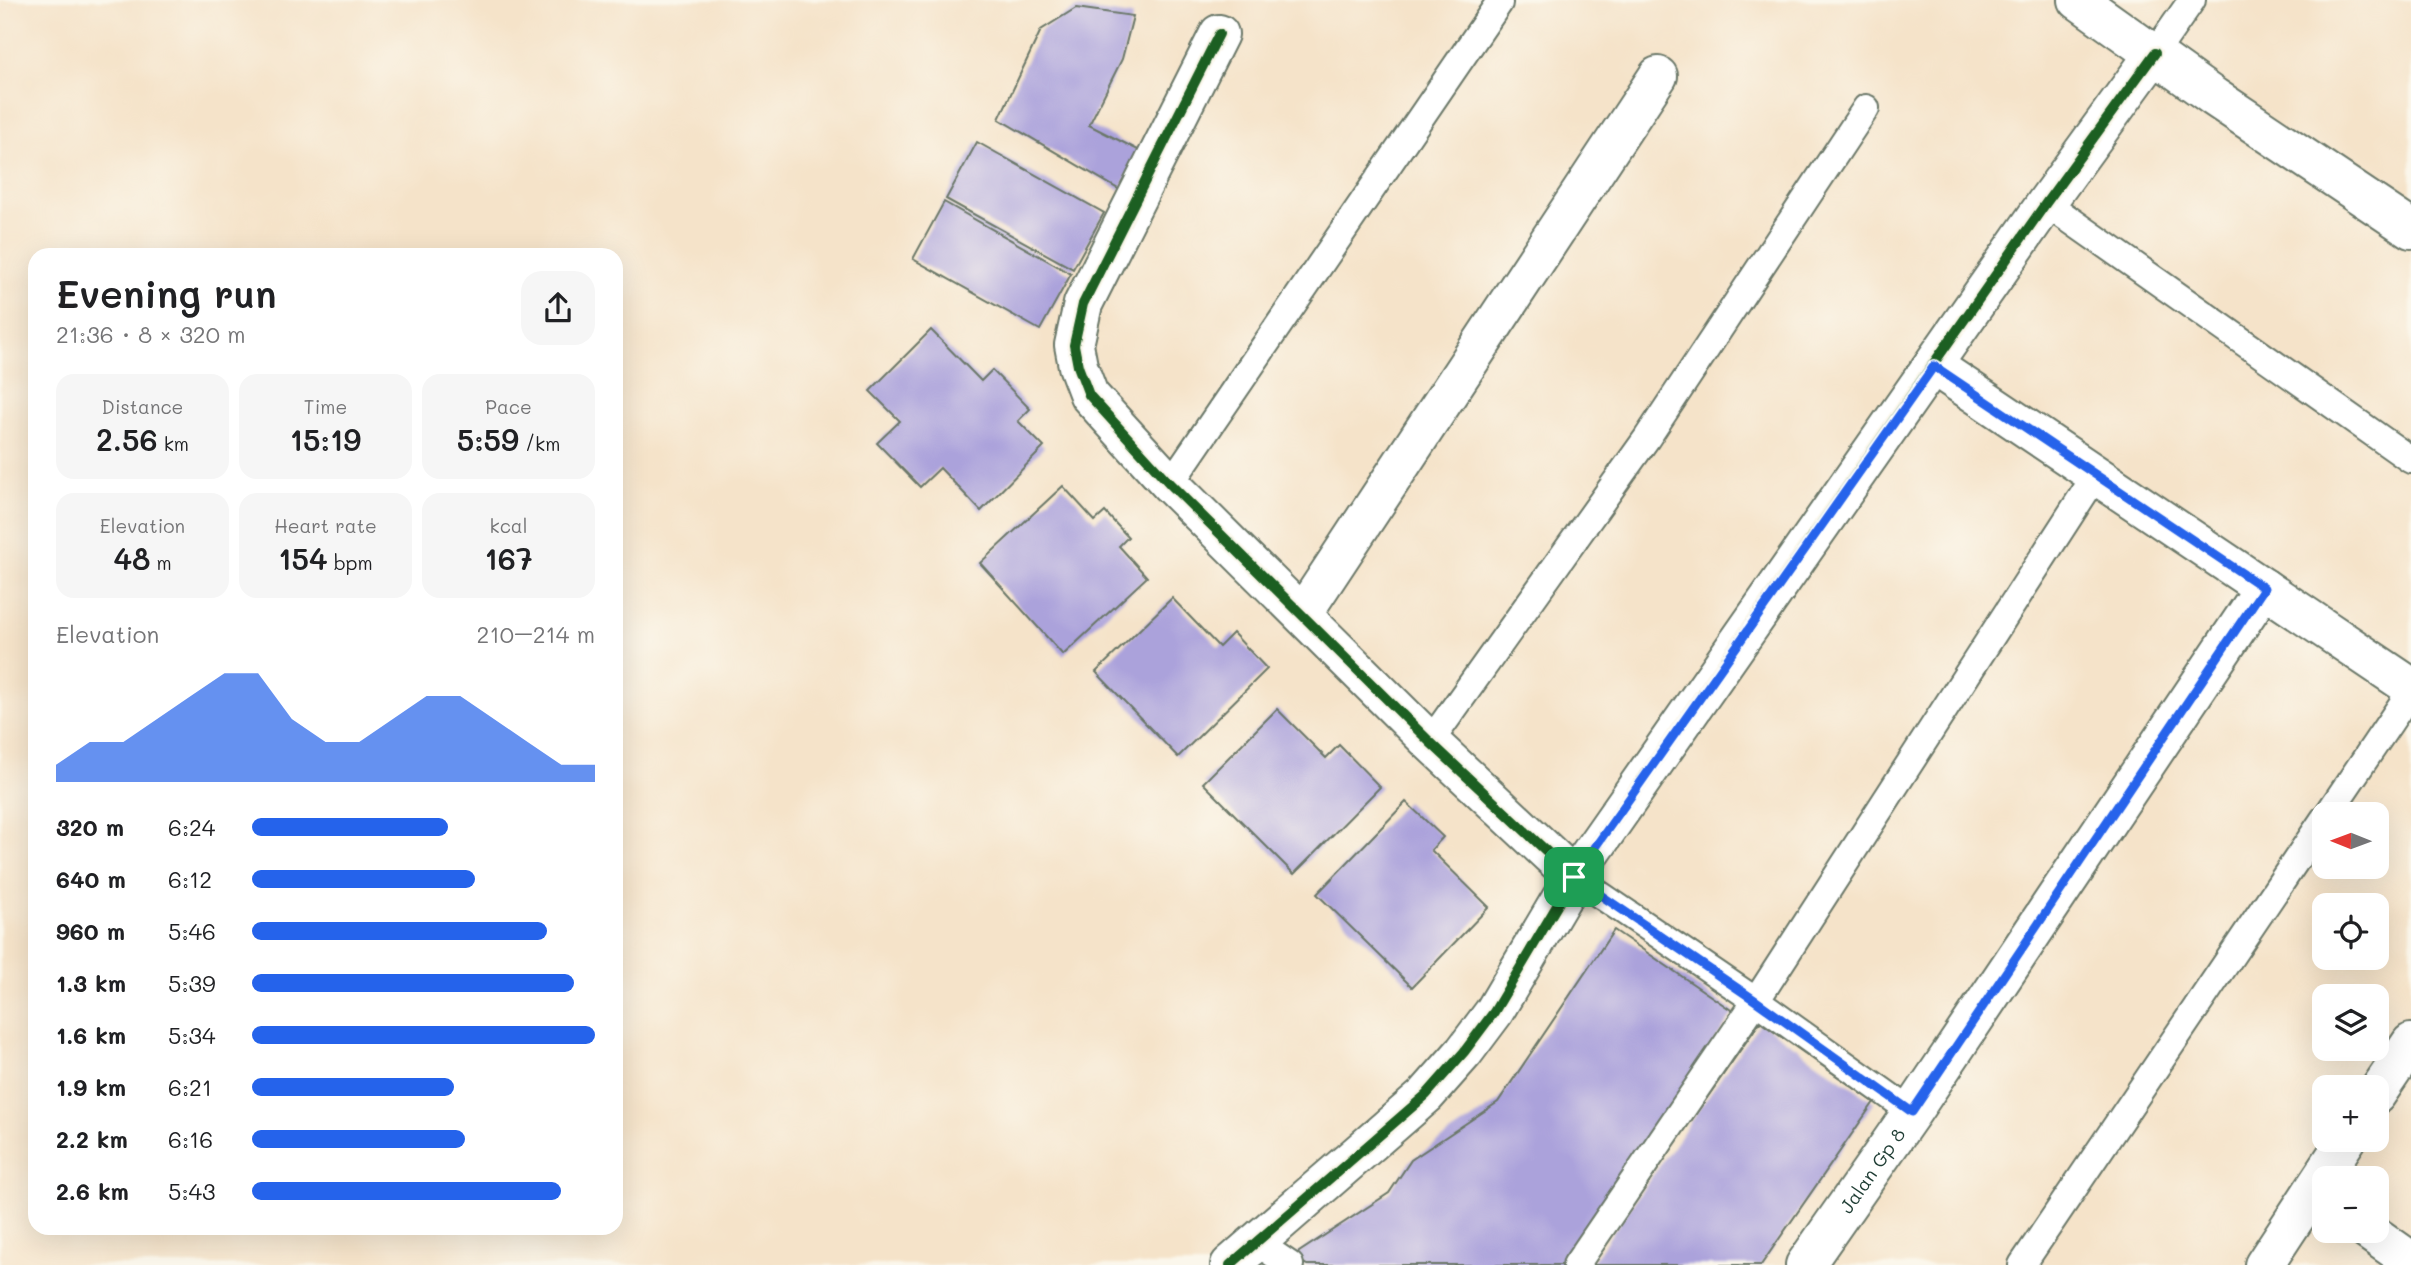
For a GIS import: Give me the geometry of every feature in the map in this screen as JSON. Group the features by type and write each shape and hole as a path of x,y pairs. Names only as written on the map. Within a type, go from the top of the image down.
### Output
{"street":[{"path":"2078,0 2214,97 2411,229"},
{"path":"1219,34 1083,304 1074,345 1078,366 1089,395 1170,484 1303,613 1430,742 1574,877"},
{"path":"1243,1254 1426,1095 1464,1052 1494,1012 1574,877 2046,203 2155,53"},
{"path":"1303,613 1658,76"},
{"path":"1934,366 2411,689"},
{"name":"Jalan Gp 8","path":"1805,1265 1912,1112 2264,588"},
{"path":"2389,1076 2411,1043"},
{"path":"2264,1265 2312,1204"},
{"path":"2385,1243 2411,1261"}],"lane":[{"path":"2155,53 2192,0"},
{"path":"1170,484 1499,3"},
{"path":"1430,742 1647,438 1866,108"},
{"path":"2046,203 2411,460"},
{"path":"1576,1265 1756,1001 2096,475"},
{"path":"2336,802 2411,689"},
{"path":"2022,1265 2312,838"},
{"path":"1574,877 1912,1112"},
{"path":"1243,1254 1290,1265"}],"building":[{"path":"1076,8 1133,16 1122,59 1089,125 1140,151 1120,190 999,119 1041,30"},
{"path":"977,142 1104,213 1073,269 946,199"},
{"path":"944,202 1071,274 1040,330 913,259"},
{"path":"931,330 981,381 992,370 1030,409 1018,421 1044,447 981,511 940,468 920,487 877,443 900,421 870,391"},
{"path":"1063,486 1095,521 1105,512 1128,537 1119,546 1147,577 1063,655 980,563"},
{"path":"1172,598 1219,647 1233,633 1267,669 1178,757 1096,672"},
{"path":"1277,709 1326,758 1339,745 1380,787 1294,874 1203,783"},
{"path":"1406,802 1443,837 1431,850 1489,907 1412,987 1317,894"},
{"path":"1614,930 1734,1012 1564,1265 1307,1265 1293,1256 1389,1193 1411,1160 1498,1102"},
{"path":"1760,1022 1874,1102 1761,1265 1590,1265"}],"cycle path":[{"path":"1219,34 1083,304 1074,345 1078,366 1089,395 1170,484 1430,742 1574,877"},
{"path":"1230,1265 1426,1095 1464,1052 1494,1012 1574,877 2046,203 2155,53"}],"route":[{"path":"1934,366 2264,588 1912,1112 1574,877 1934,366"}]}
